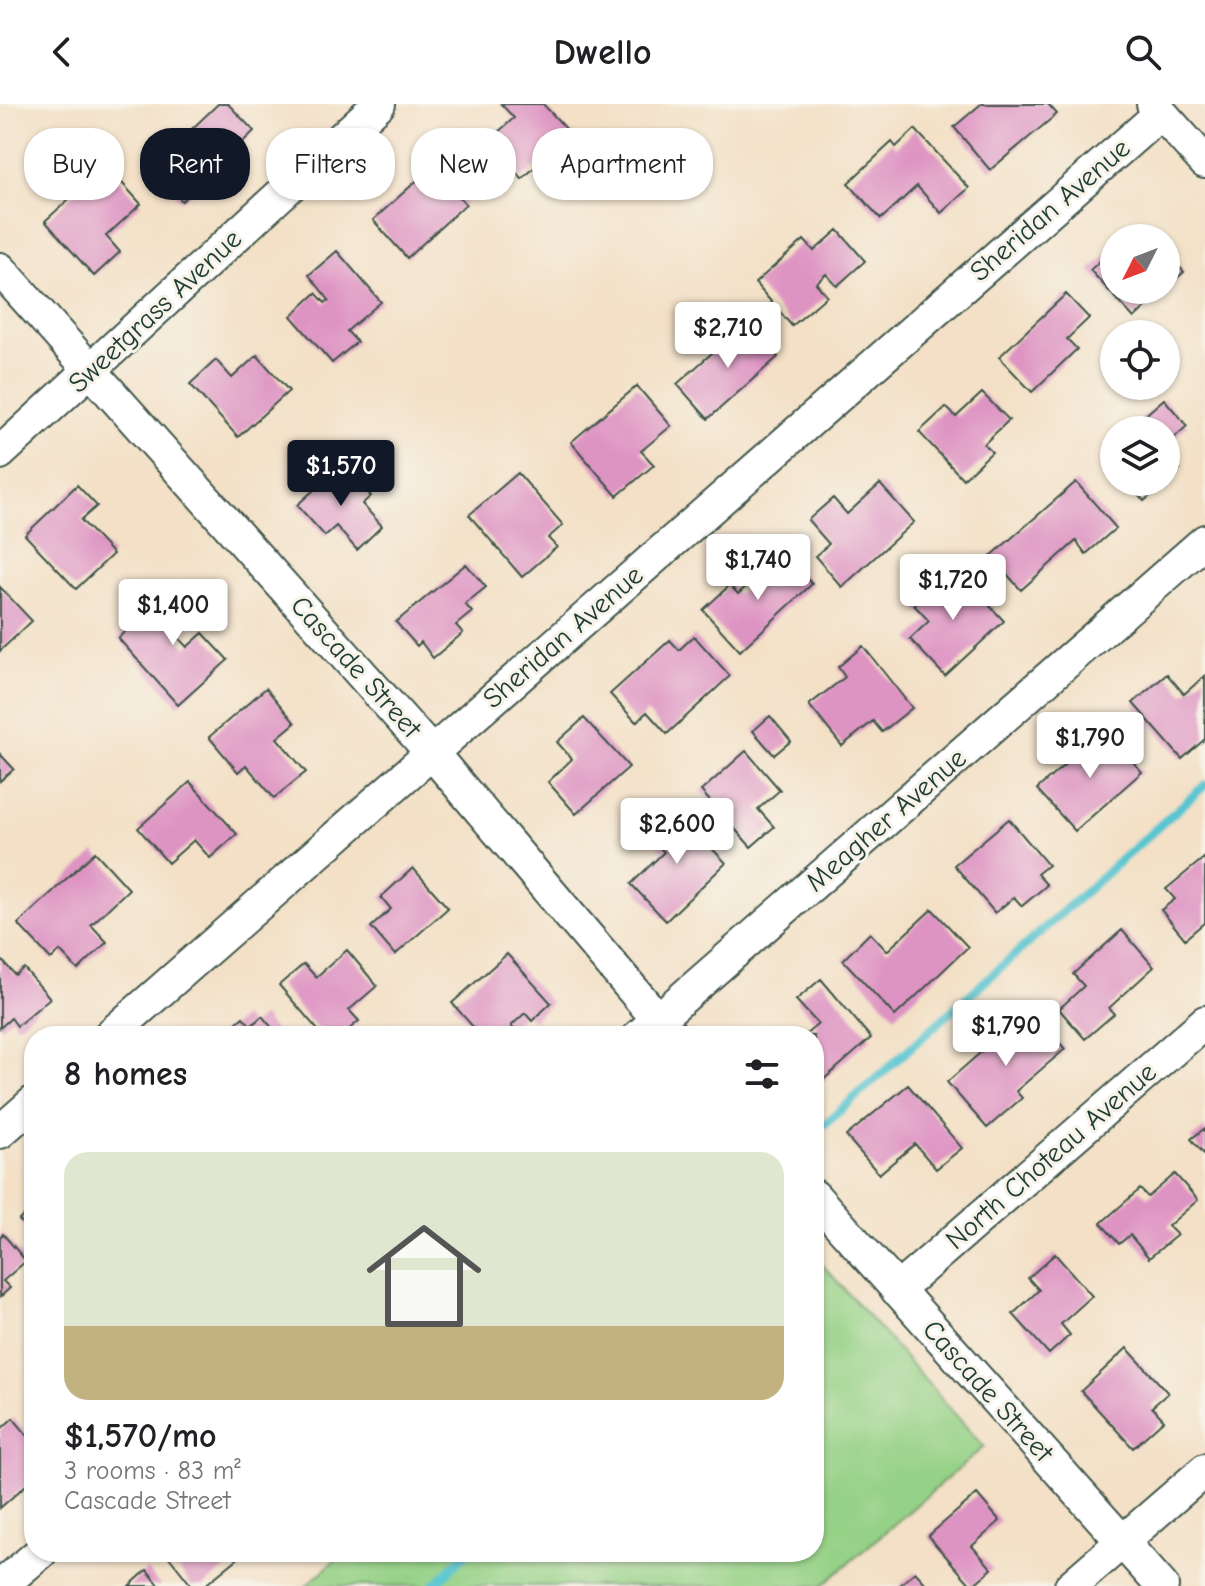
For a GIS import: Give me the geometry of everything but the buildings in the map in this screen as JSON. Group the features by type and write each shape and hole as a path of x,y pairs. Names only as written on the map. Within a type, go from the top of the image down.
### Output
{"street":[{"name":"Sweetgrass Avenue","path":"0,453 379,104"},
{"path":"1157,108 1205,162"},
{"name":"Sheridan Avenue","path":"120,1026 1157,108"},
{"name":"Cascade Street","path":"0,269 431,752 652,1026"},
{"name":"Meagher Avenue","path":"662,1026 1205,541"},
{"name":"North Choteau Avenue","path":"897,1290 1205,1022"},
{"path":"0,1132 24,1111"},
{"name":"Cascade Street","path":"824,1207 1162,1586"},
{"path":"1071,1586 1205,1470"},
{"path":"1,1586 29,1562"}],"green space":[{"path":"824,1266 984,1447 822,1586 306,1586 333,1562 824,1562"}],"waterway":[{"path":"825,1124 1205,785"},
{"path":"433,1586 458,1562"}]}
